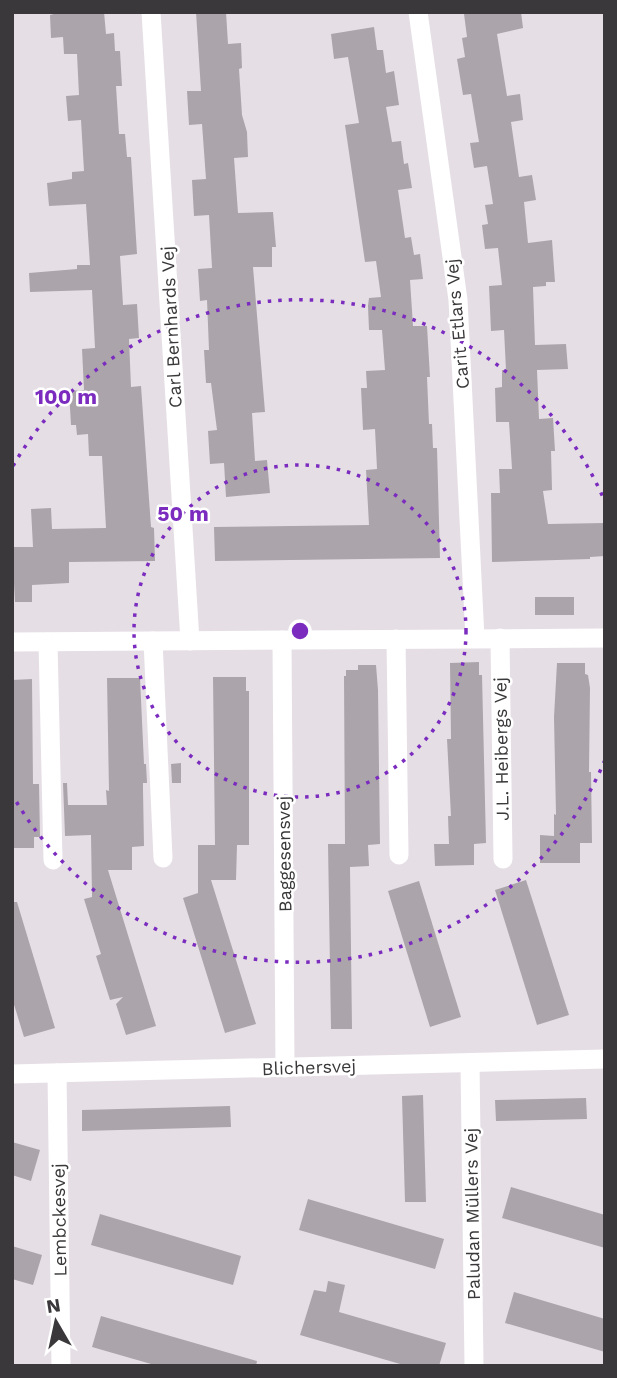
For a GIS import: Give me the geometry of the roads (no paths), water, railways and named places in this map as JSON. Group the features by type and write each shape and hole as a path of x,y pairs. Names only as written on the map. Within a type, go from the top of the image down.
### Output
{"street":[{"name":"Carl Bernhards Vej","path":"151,12 190,641"},
{"name":"Carit Etlars Vej","path":"418,12 458,300 475,638"},
{"name":"J.L. Heibergs Vej","path":"500,638 503,859"},
{"path":"12,642 605,638"},
{"path":"396,639 399,855"},
{"name":"Baggesensvej","path":"282,640 285,1068"},
{"path":"153,641 163,859"},
{"path":"48,642 53,860"},
{"name":"Blichersvej","path":"12,1074 605,1059"},
{"name":"Paludan Müllers Vej","path":"470,1063 474,1366"},
{"name":"Lembckesvej","path":"57,1073 61,1366"}]}
